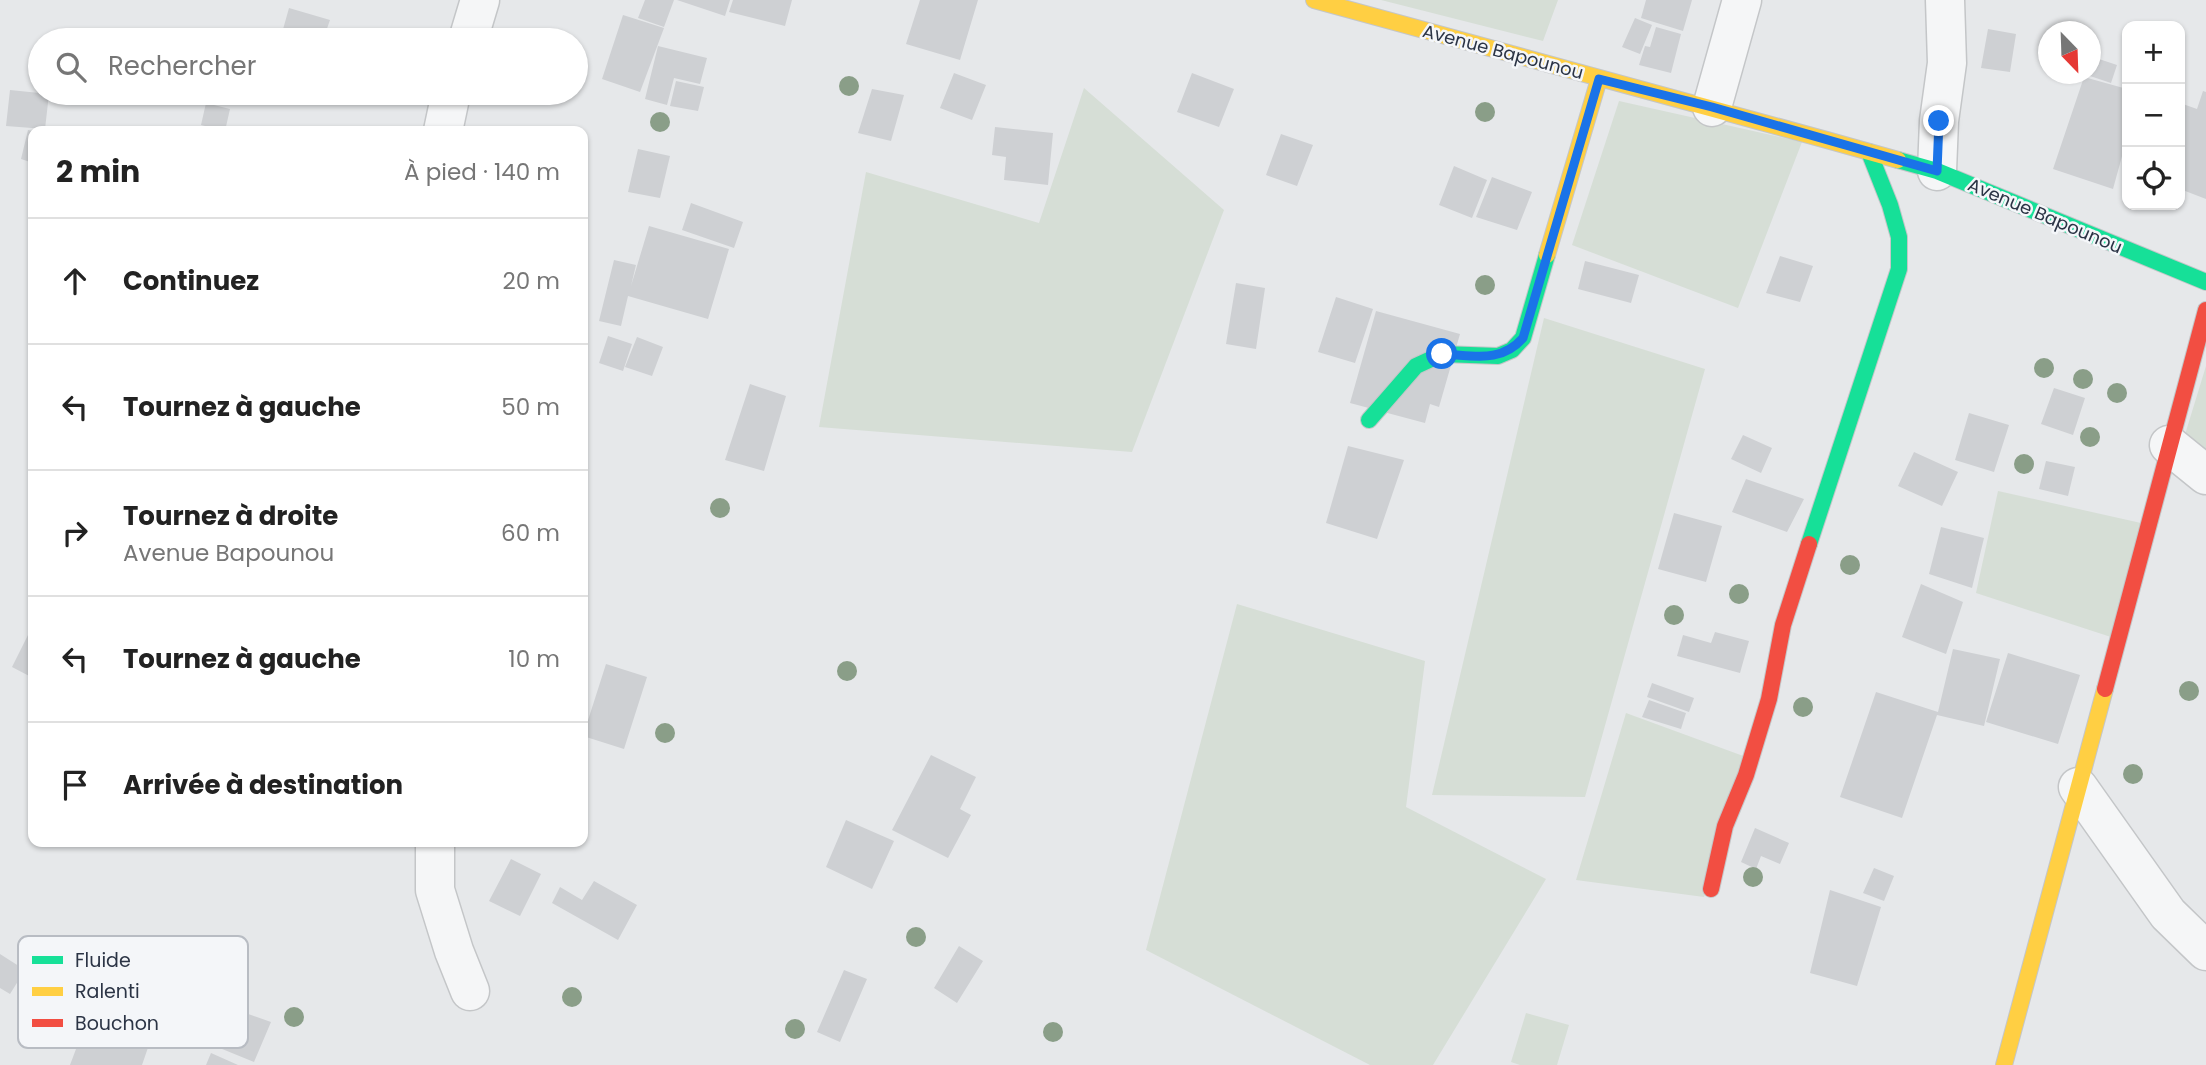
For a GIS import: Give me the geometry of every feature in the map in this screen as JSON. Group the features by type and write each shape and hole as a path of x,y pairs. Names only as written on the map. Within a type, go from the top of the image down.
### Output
{"street":[{"path":"472,28 480,0"},
{"name":"Avenue Bapounou","path":"1314,0 1599,79 1712,107 1937,171 2206,282"},
{"path":"1712,107 1742,0"},
{"path":"1937,171 1939,121 1947,63 1945,0"},
{"path":"1369,420 1416,366 1442,354 1498,356 1512,350 1523,338 1599,79"},
{"path":"444,126 448,105"},
{"path":"1711,889 1725,826 1746,775 1769,699 1783,625 1899,269 1899,237 1890,205 1869,152"},
{"path":"2004,1065 2206,310"},
{"path":"2169,445 2206,475"},
{"path":"2078,787 2168,914 2206,951"},
{"path":"435,847 435,890 470,991"}],"shaded area":[{"path":"1381,0 1558,0 1543,41"},
{"path":"1084,88 1224,210 1132,452 819,427 866,172 1039,223"},
{"path":"1619,101 1802,142 1738,308 1572,245"},
{"path":"1544,318 1705,369 1585,797 1432,795"},
{"path":"2206,366 2206,460 2183,441"},
{"path":"1998,491 2141,523 2111,637 1976,593"},
{"path":"1237,604 1425,661 1406,807 1546,879 1433,1065 1370,1065 1146,950"},
{"path":"1626,713 1746,757 1704,897 1576,880"},
{"path":"1526,1013 1569,1025 1557,1065 1520,1065 1511,1062"}],"building":[{"path":"645,0 674,0 664,27 638,18"},
{"path":"677,0 730,0 725,16"},
{"path":"733,0 792,0 785,26 729,12"},
{"path":"920,0 978,0 960,60 906,44"},
{"path":"1646,0 1692,0 1683,31 1641,18"},
{"path":"289,8 330,20 327,28 283,28"},
{"path":"623,15 664,28 640,92 602,79"},
{"path":"1635,18 1652,25 1640,54 1622,47"},
{"path":"1656,27 1681,34 1671,73 1639,65 1645,46 1650,47"},
{"path":"1988,29 2016,34 2010,72 1981,68"},
{"path":"658,46 707,58 700,84 674,78 667,105 645,99"},
{"path":"2101,60 2117,65 2111,83 2101,80"},
{"path":"954,73 986,85 972,120 940,108"},
{"path":"1192,73 1234,89 1219,127 1177,112"},
{"path":"676,81 704,87 698,111 670,106"},
{"path":"2101,82 2122,88 2122,156 2113,189 2053,169 2082,84 2101,84"},
{"path":"872,89 904,95 891,141 858,133"},
{"path":"10,90 28,92 28,105 48,105 45,126 6,126"},
{"path":"2203,91 2206,92 2206,199 2185,191 2185,105 2197,109"},
{"path":"206,105 230,109 226,126 201,125"},
{"path":"995,127 1053,133 1048,185 1004,180 1006,157 992,155"},
{"path":"28,130 28,161 21,159"},
{"path":"1281,134 1313,145 1297,186 1266,175"},
{"path":"638,149 670,156 660,198 628,192"},
{"path":"1454,166 1487,180 1472,218 1439,205"},
{"path":"1492,177 1532,192 1517,230 1476,217"},
{"path":"691,203 743,222 734,248 682,230"},
{"path":"649,226 729,249 708,319 628,296 621,326 599,321 614,260 636,265 631,286"},
{"path":"1780,256 1813,266 1800,302 1766,293"},
{"path":"1585,261 1639,275 1631,303 1578,289"},
{"path":"1236,283 1265,288 1256,349 1226,344"},
{"path":"1336,297 1373,309 1355,363 1318,352"},
{"path":"1376,311 1460,334 1439,407 1430,404 1425,423 1350,403"},
{"path":"608,336 632,344 623,371 599,363"},
{"path":"637,337 663,347 652,376 625,367"},
{"path":"750,384 786,396 764,471 725,460"},
{"path":"2054,388 2085,398 2073,435 2041,424"},
{"path":"1969,413 2009,425 1994,472 1955,460"},
{"path":"1743,435 1772,448 1761,473 1731,459"},
{"path":"1348,446 1404,460 1377,539 1326,523"},
{"path":"1914,452 1958,472 1942,506 1898,486"},
{"path":"2046,461 2075,467 2068,496 2039,489"},
{"path":"1746,479 1804,499 1787,532 1732,512"},
{"path":"1674,513 1722,526 1706,582 1658,569"},
{"path":"1941,527 1984,538 1972,588 1929,574"},
{"path":"1921,584 1963,602 1946,654 1902,637"},
{"path":"1715,632 1749,641 1740,673 1677,656 1683,635 1711,643"},
{"path":"28,635 28,675 12,667"},
{"path":"1953,649 2000,659 1984,726 1937,715 1902,818 1840,797 1876,692 1938,712"},
{"path":"2008,653 2080,675 2058,744 1986,722"},
{"path":"606,664 647,677 624,749 588,738 588,720"},
{"path":"1652,683 1694,698 1689,712 1647,697"},
{"path":"1649,700 1686,713 1681,729 1642,717"},
{"path":"931,755 976,777 960,809 971,815 948,858 892,830"},
{"path":"846,820 894,841 872,889 826,867"},
{"path":"1755,828 1789,843 1780,864 1761,856 1756,869 1741,862"},
{"path":"511,859 541,874 520,916 489,901"},
{"path":"1874,868 1894,876 1884,901 1863,893"},
{"path":"594,881 637,905 618,940 552,903 560,887 582,900"},
{"path":"1830,890 1881,907 1857,986 1810,973"},
{"path":"959,946 983,961 957,1003 934,988"},
{"path":"0,954 18,966 18,981 10,994 0,988"},
{"path":"844,970 867,979 840,1042 817,1032"},
{"path":"248,1014 271,1022 254,1062 220,1048 248,1048"},
{"path":"76,1048 148,1048 142,1065 70,1065"},
{"path":"211,1053 238,1065 206,1065"}],"traffic: fast":[{"path":"1809,544 1899,269 1899,237 1890,205 1869,152"},
{"path":"1898,160 1937,171 2206,282"},
{"path":"1369,420 1416,366 1442,354 1498,356 1512,350 1523,338 1547,255"}],"traffic: slow":[{"path":"1314,0 1898,160"},
{"path":"1547,255 1599,79"},
{"path":"2004,1065 2105,689"}],"traffic: jam":[{"path":"2105,689 2206,310"},
{"path":"1711,889 1725,826 1746,775 1769,699 1783,625 1809,544"}],"route":[{"path":"1442,354 1498,356 1512,350 1523,338 1599,79 1712,107 1937,171 1939,121"}]}
